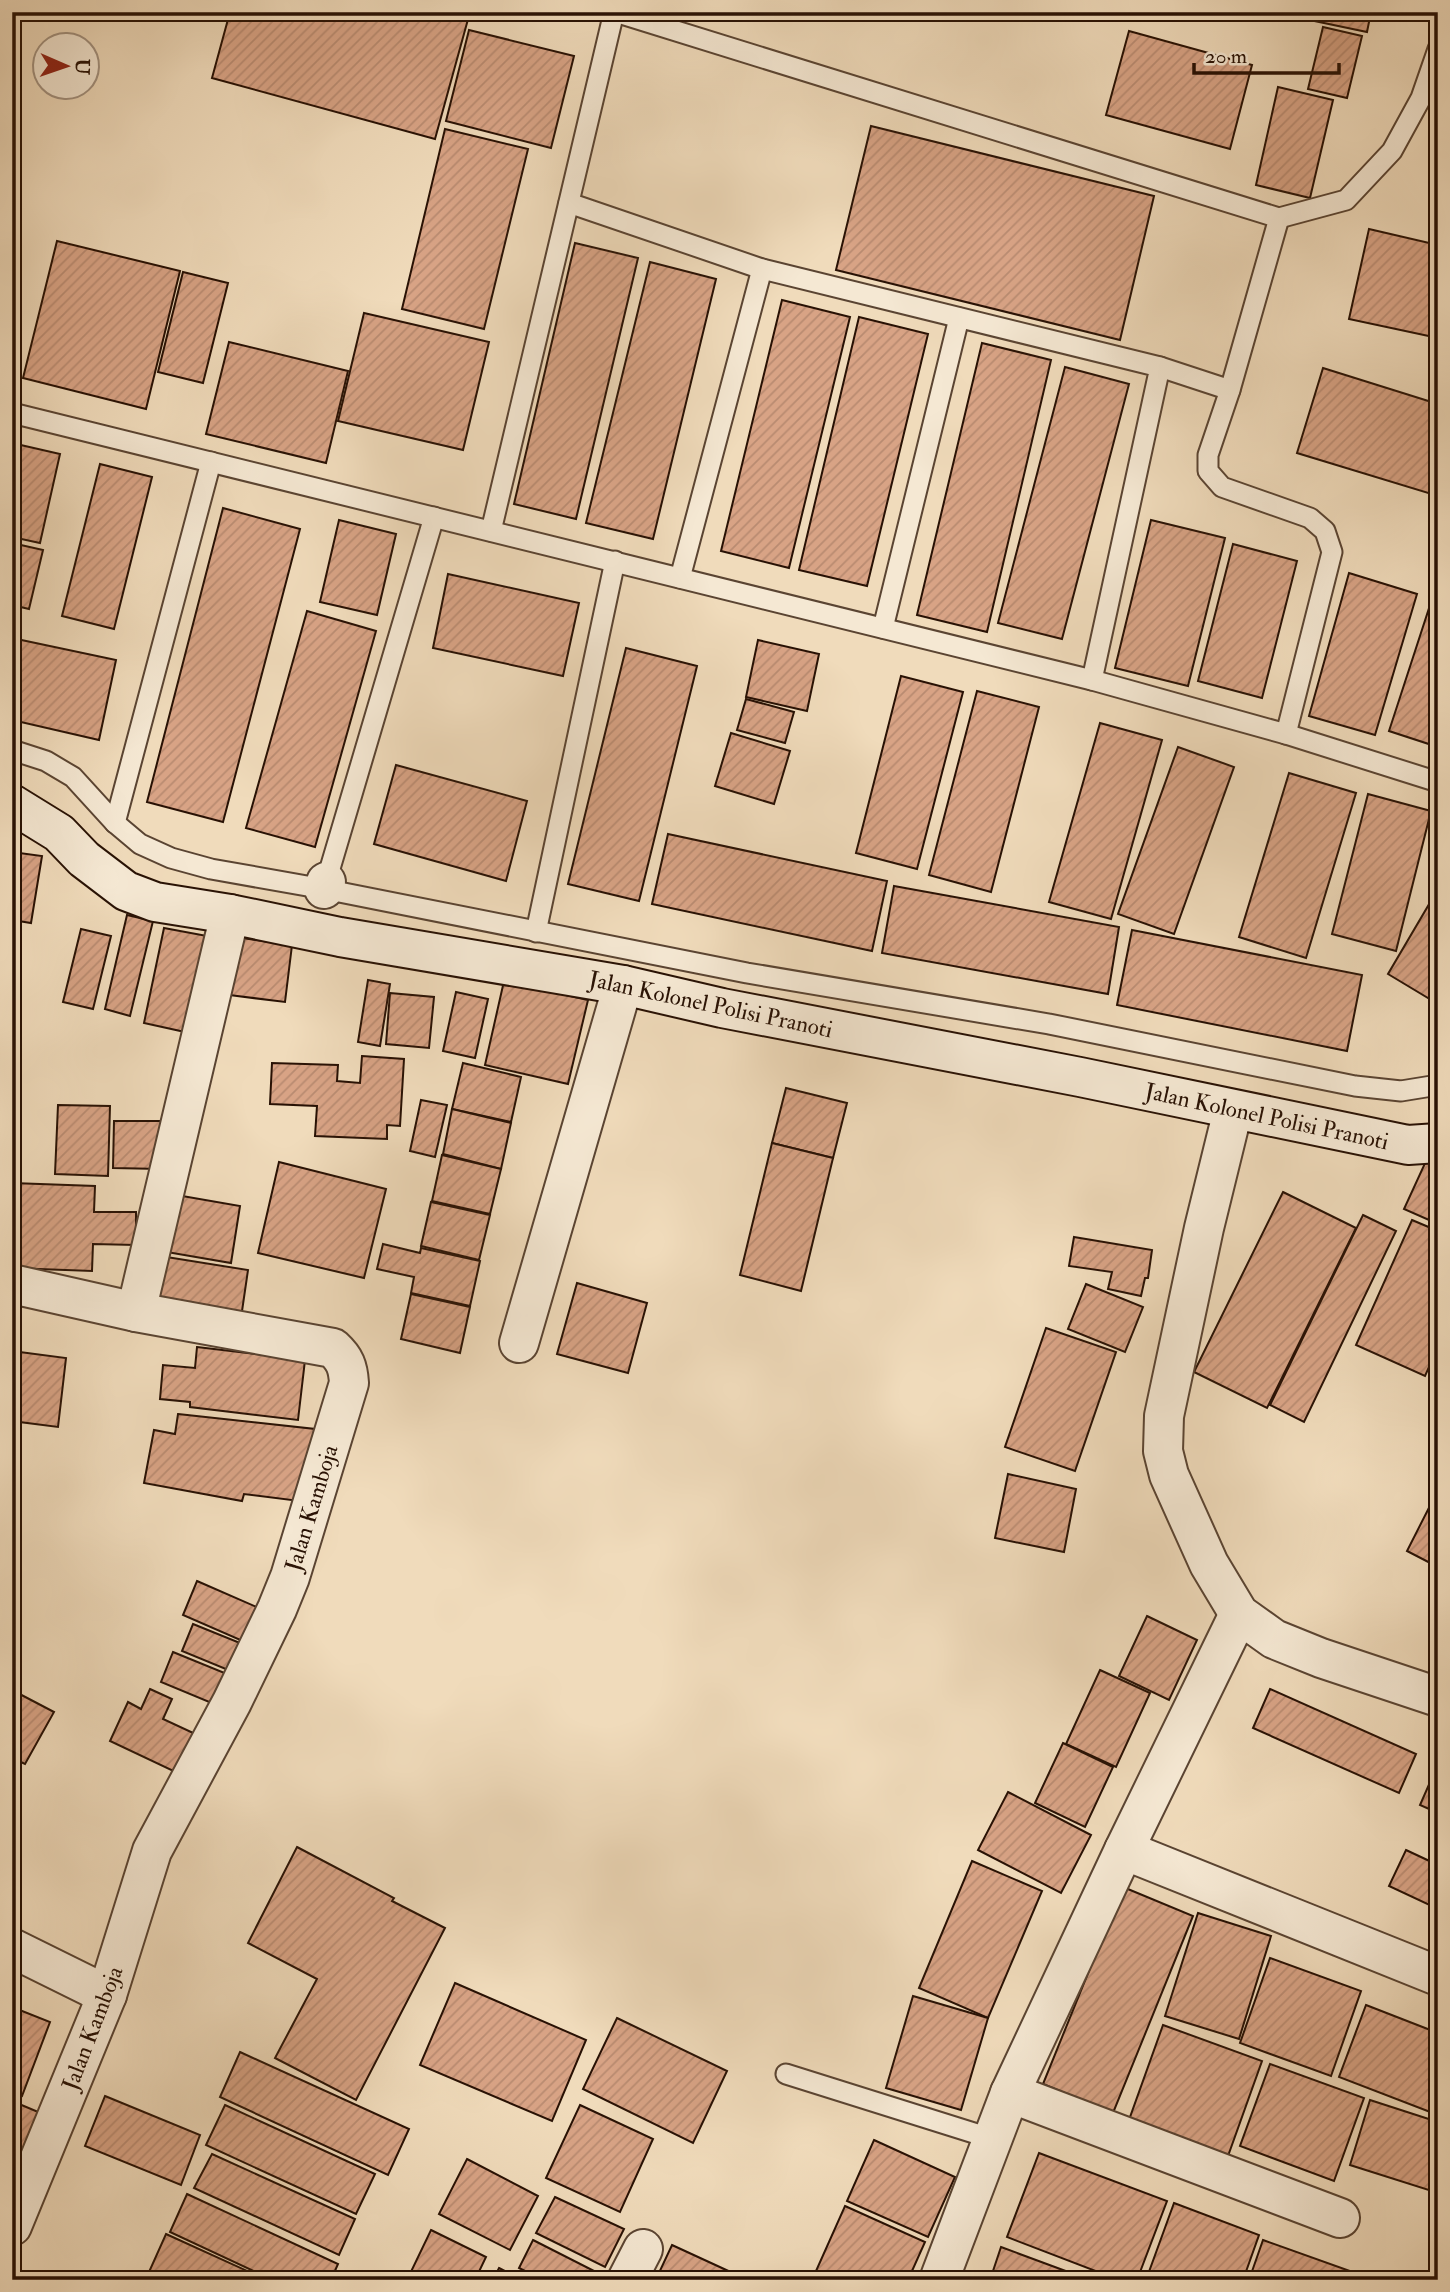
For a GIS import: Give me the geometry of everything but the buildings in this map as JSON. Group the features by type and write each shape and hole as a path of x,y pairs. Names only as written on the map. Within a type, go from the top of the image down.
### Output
{"street":[{"name":"Jalan Kolonel Polisi Pranoti","path":"12,804 58,833 84,859 126,891 155,902 230,914 340,937 623,985 722,1008 1094,1079 1408,1145 1438,1143"},
{"path":"136,1312 230,914"},
{"path":"519,1343 623,985"},
{"path":"1233,1110 1204,1228 1164,1416 1163,1451 1169,1475 1209,1564 1239,1614 1274,1639 1321,1658 1438,1696"},
{"name":"Jalan Kamboja","path":"12,1284 136,1312 333,1348 343,1357 348,1367 349,1383 294,1564 277,1609 232,1702 152,1851 107,1995 12,2226"},
{"path":"939,2280 1010,2094 1124,1850 1239,1614"},
{"path":"1124,1850 1438,1976"},
{"path":"12,1948 107,1995"},
{"path":"1010,2094 1340,2218"}],"lane":[{"path":"491,531 615,12 1279,218 1346,200 1392,151 1421,98 1438,49"},
{"path":"569,203 762,269 1160,367 1230,390"},
{"path":"1279,218 1230,390 1208,455 1208,471 1222,487 1310,518 1325,531 1332,552 1286,734"},
{"path":"681,578 762,269"},
{"path":"883,628 959,318"},
{"path":"1092,680 1160,367"},
{"path":"12,412 1092,680 1286,734 1438,782"},
{"path":"115,823 211,462"},
{"path":"325,886 434,517"},
{"path":"536,932 615,562"},
{"path":"12,750 47,761 73,777 115,823 140,844 171,858 211,869 325,886 536,932 761,975 1049,1024 1355,1086 1401,1091 1438,1085"},
{"path":"786,2074 993,2139"}]}
